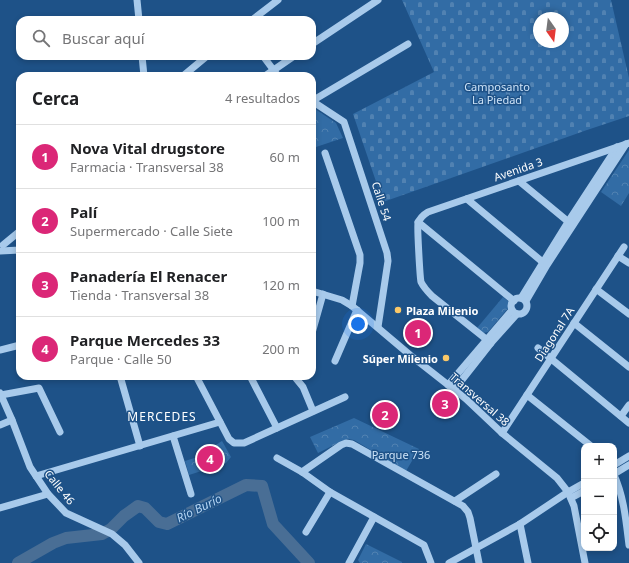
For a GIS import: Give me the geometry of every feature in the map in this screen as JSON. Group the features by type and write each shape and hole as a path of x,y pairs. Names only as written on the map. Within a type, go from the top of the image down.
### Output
{"street":[{"path":"137,0 139,16"},
{"path":"257,16 278,0"},
{"path":"316,41 378,0"},
{"path":"316,99 408,44"},
{"path":"142,60 144,72"},
{"path":"188,72 202,60"},
{"path":"266,60 275,72"},
{"path":"277,72 290,60"},
{"name":"Calle 54","path":"316,104 344,122 387,253 388,261 378,327"},
{"path":"571,224 627,143"},
{"name":"Avenida 3","path":"418,222 423,215 428,212 627,143"},
{"path":"515,312 512,304 520,300 545,264 618,147"},
{"path":"325,153 360,256 355,308 335,362"},
{"path":"519,181 571,224"},
{"path":"467,199 545,264"},
{"path":"489,341 425,289 420,280 419,272 420,252 417,228 418,222 520,300 527,308 522,314 515,312"},
{"path":"1,247 16,234"},
{"path":"1,247 16,249"},
{"name":"Diagonal 7A","path":"502,433 624,247"},
{"path":"618,256 629,263"},
{"path":"596,288 629,314"},
{"name":"Transversal 38","path":"316,292 342,300 355,308 454,390 502,433 552,473 569,495 574,506 585,563"},
{"path":"316,319 323,294"},
{"path":"448,385 515,312"},
{"path":"574,323 629,367"},
{"path":"454,390 489,341"},
{"path":"0,350 16,346"},
{"path":"538,348 629,423"},
{"path":"121,380 140,446"},
{"path":"198,380 229,439 234,443 244,443 346,396"},
{"path":"252,380 276,428"},
{"path":"297,380 303,387 313,411"},
{"path":"0,394 39,388 60,432"},
{"name":"Calle 46","path":"0,394 12,420 30,467 48,494 66,513 112,534 125,544 139,563"},
{"path":"527,395 587,443"},
{"path":"621,416 629,405"},
{"path":"0,425 12,420"},
{"path":"36,476 220,422"},
{"path":"173,436 191,494"},
{"path":"302,472 340,445 346,443 352,444 463,506 468,512 479,563"},
{"path":"617,463 629,456"},
{"path":"277,458 302,472 330,492 424,545 431,563"},
{"path":"617,472 629,465"},
{"path":"455,501 496,474"},
{"path":"616,479 622,499 629,545"},
{"path":"449,563 520,524 569,495 581,485"},
{"path":"569,495 581,491"},
{"path":"306,532 330,492"},
{"path":"0,508 48,494"},
{"path":"349,563 374,517"},
{"path":"520,524 528,563"}],"green space":[{"name":"Camposanto La Piedad","path":"402,0 611,0 629,78 629,116 383,202 353,114 434,72"},
{"path":"316,110 336,123 343,138 316,147"},
{"path":"629,150 629,193 621,206 601,192"},
{"path":"503,297 509,302 509,307 488,332 483,333 477,328"},
{"name":"Parque 736","path":"354,418 419,449 406,471 354,440 344,440 318,453 310,437"},
{"path":"222,441 231,457 226,463 189,475 185,461 204,455 204,453"},
{"path":"366,544 402,563 360,563 358,560"}],"waterway":[{"name":"Río Burío","path":"18,563 53,543 66,538 102,534 111,529 124,516 138,506 145,508 159,522 167,524 246,485 262,486 273,524 309,563"}],"place":[{"name":"Plaza Milenio","path":"398,310"},
{"name":"Nova Vital drugstore","path":"418,333"},
{"name":"Súper Milenio","path":"446,358"},
{"name":"Panadería El Renacer","path":"445,404"},
{"name":"Palí","path":"385,415"},
{"name":"Parque Mercedes 33","path":"210,459"}],"district":[{"name":"MERCEDES","path":"162,416"}]}
